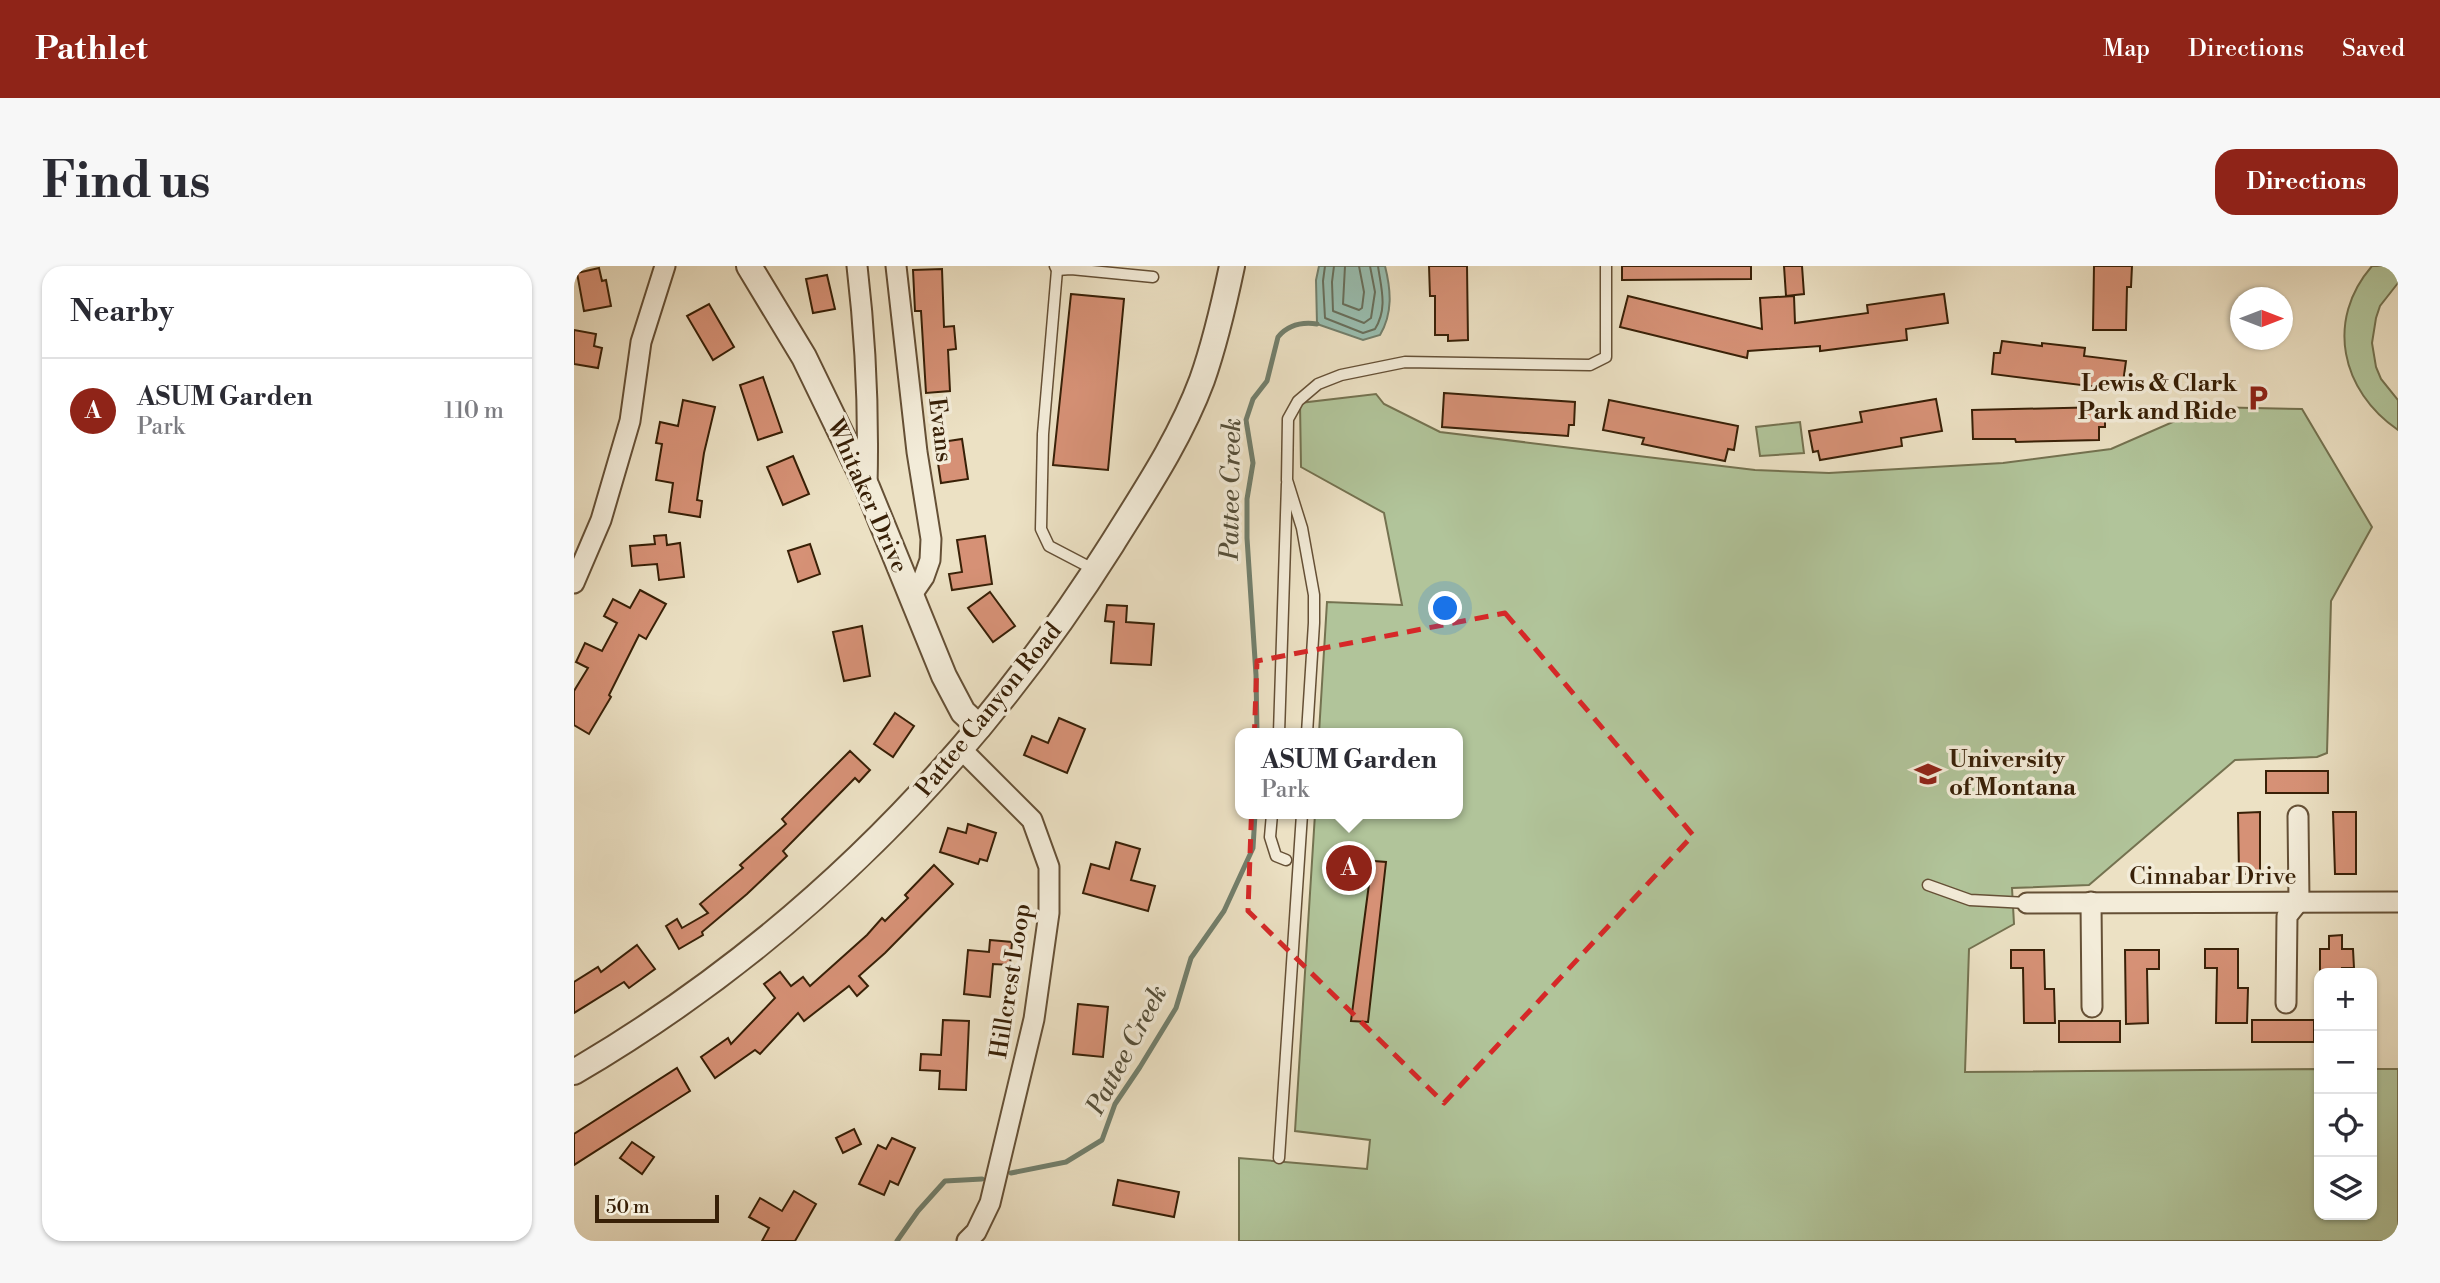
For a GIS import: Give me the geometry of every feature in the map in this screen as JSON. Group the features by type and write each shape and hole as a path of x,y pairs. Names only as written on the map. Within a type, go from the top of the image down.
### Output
{"street":[{"path":"574,583 601,520 630,421 641,342 665,266"},
{"name":"Whitaker Drive","path":"748,266 804,357 867,486 956,700 963,712 979,727"},
{"path":"857,266 866,342 869,424 867,486"},
{"name":"Evans","path":"896,266 917,452 931,539 930,560 924,577 911,596"},
{"name":"Pattee Canyon Road","path":"574,1072 693,993 804,907 863,853 962,750 1034,660 1096,570 1163,463 1201,381 1221,316 1232,266"},
{"name":"Hillcrest Loop","path":"962,750 1032,820 1049,867 1049,913 1034,1019 990,1203 976,1232 967,1241"},
{"path":"2286,1003 2287,916 2299,901 2298,816"},
{"path":"2091,902 2092,1007"},
{"name":"Cinnabar Drive","path":"2027,903 2398,902"}],"lane":[{"path":"1279,728 1290,413 1298,401 1318,384 1341,375 1405,362 1590,365 1606,357 1606,266"},
{"path":"1096,570 1049,546 1041,529 1042,434 1056,268 1153,277"},
{"path":"1287,480 1302,528 1314,595 1307,728"},
{"path":"1272,819 1270,837 1276,856 1286,860"},
{"path":"1279,1158 1302,819"},
{"path":"1928,885 1970,901 2027,903"}],"highlighted area":[{"path":"1505,613 1693,835 1444,1103 1248,911 1257,661"}],"shaded area":[{"path":"2372,266 2398,266 2398,283 2380,306 2372,343 2381,379 2398,400 2398,430 2363,396 2352,375 2346,354 2348,309 2357,287"},
{"name":"University of Montana","path":"1376,394 1384,404 1440,432 1755,470 1829,473 2003,463 2111,449 2207,407 2302,409 2372,527 2331,601 2327,753 2317,757 2235,760 2089,885 2012,888 2014,924 1969,949 1965,1072 2314,1069 2314,1220 2377,1220 2377,1069 2398,1069 2398,1241 1239,1241 1239,1158 1367,1169 1370,1140 1295,1131 1315,819 1463,819 1463,728 1319,728 1327,602 1402,605 1384,513 1301,467 1300,403"},
{"path":"1800,422 1804,453 1760,456 1756,427"}],"water":[{"path":"1319,266 1385,266 1390,301 1380,335 1363,340 1317,324 1316,280"}],"building":[{"path":"1429,266 1467,266 1468,340 1448,341 1448,335 1435,335 1435,296 1430,296"},
{"path":"1622,266 1751,266 1751,279 1622,280"},
{"path":"1784,266 1802,266 1804,294 1786,296"},
{"path":"2094,266 2132,266 2131,287 2127,287 2126,330 2093,330"},
{"path":"599,268 602,281 606,280 611,306 584,311 577,273"},
{"path":"942,269 944,327 954,326 956,349 948,350 950,391 926,393 921,311 915,311 913,270"},
{"path":"827,275 835,309 813,313 806,279"},
{"path":"1071,294 1124,299 1108,470 1053,465"},
{"path":"1944,294 1948,323 1906,329 1907,340 1820,351 1820,346 1748,351 1747,358 1620,327 1628,296 1762,329 1760,298 1794,296 1795,323 1868,313 1867,305"},
{"path":"709,304 734,347 713,360 687,316"},
{"path":"574,330 596,334 594,346 602,348 598,368 574,364"},
{"path":"2002,341 2085,348 2084,356 2126,361 2122,390 1992,374 1994,353 2000,353"},
{"path":"763,377 782,432 758,440 740,385"},
{"path":"1444,393 1575,402 1574,425 1569,425 1568,436 1442,427"},
{"path":"1936,399 1942,431 1901,438 1902,446 1820,460 1818,451 1813,452 1809,431 1862,422 1860,412"},
{"path":"683,400 715,407 697,500 702,501 700,517 669,512 673,483 656,480 662,444 656,443 660,422 678,426"},
{"path":"1609,400 1738,426 1734,450 1728,449 1725,461 1642,444 1644,438 1603,430"},
{"path":"2105,407 2105,427 2099,427 2099,440 2016,442 2015,439 1973,439 1972,410"},
{"path":"962,439 968,479 941,483 935,443"},
{"path":"793,456 809,494 783,505 767,467"},
{"path":"666,535 667,545 680,543 684,577 659,580 657,564 632,566 630,546 655,544 654,536"},
{"path":"985,536 992,584 952,590 949,574 962,572 957,540"},
{"path":"810,544 820,574 798,582 788,551"},
{"path":"640,590 666,604 646,639 639,635 609,695 611,697 589,734 574,725 574,691 588,668 576,662 585,643 602,651 617,623 604,616 613,599 630,608"},
{"path":"990,592 1015,626 993,642 968,608"},
{"path":"1107,605 1127,606 1126,622 1154,624 1151,665 1111,663 1114,622 1105,621"},
{"path":"862,626 870,676 844,681 833,632"},
{"path":"895,713 914,726 893,757 874,744"},
{"path":"1059,718 1085,729 1067,773 1024,755 1032,736 1048,743"},
{"path":"850,751 870,770 859,782 855,778 783,851 787,856 747,894 702,932 703,935 679,949 666,926 677,919 682,928 708,913 700,904 743,868 740,865 786,824 782,819"},
{"path":"2266,771 2328,771 2328,793 2266,793"},
{"path":"2260,812 2260,874 2239,874 2238,813"},
{"path":"2333,812 2356,812 2356,874 2335,874"},
{"path":"968,824 996,833 987,861 980,859 978,864 940,852 948,828 966,833"},
{"path":"1116,842 1140,849 1131,880 1155,886 1148,911 1083,893 1091,864 1109,869"},
{"path":"1361,860 1386,862 1368,1022 1351,1021 1369,884 1359,882"},
{"path":"934,865 953,884 859,976 868,986 857,996 849,986 804,1021 798,1013 760,1054 755,1050 715,1078 701,1057 728,1038 731,1044 775,998 764,984 780,972 791,986 803,977 810,986 882,918 885,921 908,898 905,895"},
{"path":"2342,935 2342,949 2353,949 2354,968 2320,968 2320,949 2329,949 2329,936"},
{"path":"990,940 1012,942 1010,965 993,964 990,997 964,994 968,950 989,952"},
{"path":"637,945 655,969 629,988 624,982 574,1013 574,982 598,967 601,972"},
{"path":"2205,949 2238,949 2238,988 2248,988 2247,1023 2216,1023 2217,968 2205,968"},
{"path":"2011,950 2044,950 2045,989 2054,989 2055,1023 2024,1023 2023,968 2011,968"},
{"path":"2125,950 2159,950 2159,969 2147,969 2148,1023 2126,1024"},
{"path":"1078,1004 1108,1007 1103,1057 1073,1054"},
{"path":"943,1020 969,1021 966,1090 939,1089 940,1071 920,1070 921,1054 941,1055"},
{"path":"2252,1020 2314,1020 2314,1042 2252,1042"},
{"path":"2059,1021 2120,1021 2120,1042 2059,1042"},
{"path":"677,1068 690,1091 574,1165 574,1134"},
{"path":"854,1129 861,1144 843,1153 836,1138"},
{"path":"892,1138 915,1148 898,1185 890,1181 884,1195 859,1184 878,1145 886,1149"},
{"path":"632,1142 654,1157 642,1174 620,1158"},
{"path":"1118,1180 1179,1192 1174,1217 1113,1205"},
{"path":"794,1191 816,1204 795,1241 762,1241 769,1228 749,1217 760,1198 782,1211"}],"waterway":[{"name":"Pattee Creek","path":"1257,728 1247,538 1247,499 1253,463 1246,420 1253,399 1267,381 1278,337 1296,325 1317,324"},
{"name":"Pattee Creek","path":"1011,1173 1066,1162 1102,1140 1115,1104 1176,1008 1191,958 1224,911 1253,848 1255,819"},
{"name":"Pattee Creek","path":"897,1241 918,1211 945,1181 982,1179"}],"place":[{"name":"Lewis & Clark Park and Ride","path":"2258,398"},
{"name":"University of Montana","path":"1928,774"},
{"name":"ASUM Garden","path":"1349,868"}]}
